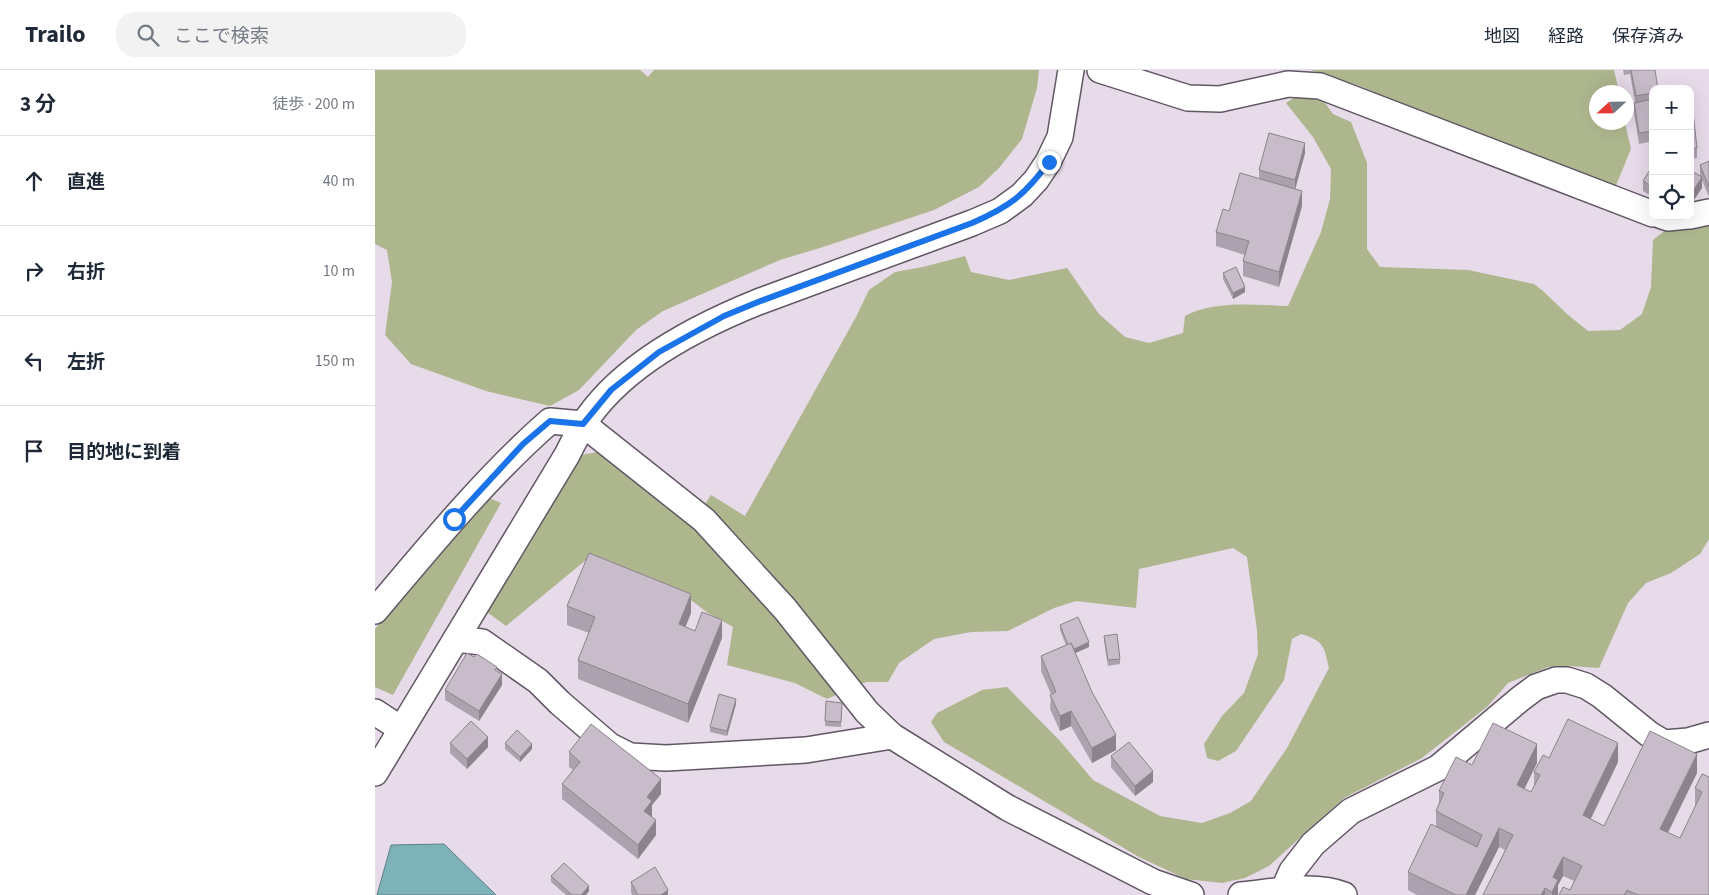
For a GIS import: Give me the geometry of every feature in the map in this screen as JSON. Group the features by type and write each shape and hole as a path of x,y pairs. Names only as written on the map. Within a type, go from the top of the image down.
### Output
{"street":[{"path":"375,773 567,455 583,424 611,390 659,352 724,316 767,298 1000,211 1022,195 1049,162 1060,137 1071,70"},
{"path":"1099,70 1188,98 1220,99 1288,84 1320,86 1649,212"},
{"path":"1694,215 1709,212"},
{"path":"375,611 454,519 523,444 550,421 583,424 704,520 785,609 867,712 892,736 1008,808 1153,882 1191,895"},
{"path":"456,639 482,642 538,681 560,703 610,746 630,756 665,758 806,750 892,736"},
{"path":"1283,891 1292,871 1313,844 1351,810 1438,768 1520,698 1536,687 1556,680 1567,680 1586,686 1603,696 1649,734 1664,743 1688,741 1709,735"},
{"path":"375,712 401,728"},
{"path":"1241,895 1307,889 1344,895"}],"green space":[{"path":"375,70 640,70 648,77 654,70 1039,70 1037,88 1022,139 999,168 979,187 934,210 780,260 663,311 636,330 579,390 550,406 486,391 411,364 385,335 392,282 387,250 375,244"},
{"path":"1311,70 1614,70 1617,85 1589,85 1589,130 1627,130 1631,149 1614,190 1502,142 1411,108 1360,86"},
{"path":"1300,94 1320,96 1333,114 1351,122 1367,163 1367,249 1380,267 1468,270 1534,284 1588,331 1620,330 1642,314 1651,287 1653,240 1667,229 1709,223 1709,539 1700,554 1671,573 1646,583 1628,603 1599,668 1548,667 1508,683 1488,706 1422,758 1344,798 1269,866 1245,878 1222,883 1186,879 1139,857 944,742 931,722 937,713 982,690 1007,687 1060,741 1093,780 1160,816 1202,823 1230,813 1251,801 1287,748 1329,668 1326,654 1319,642 1301,634 1292,639 1284,680 1236,751 1218,761 1207,758 1204,744 1222,716 1244,693 1258,654 1257,630 1247,557 1233,548 1139,569 1136,608 1076,601 1054,608 1008,631 971,632 934,639 899,663 888,682 866,682 827,699 795,683 727,665 733,627 708,613 679,591 586,560 506,626 483,609 581,455 603,451 691,526 711,495 745,516 856,317 869,290 895,272 965,256 971,272 1009,280 1067,268 1099,314 1125,337 1149,343 1183,333 1185,316 1197,311 1235,305 1288,306 1321,232 1330,199 1331,169 1313,137 1286,103"},
{"path":"487,497 501,503 393,695 375,687 375,629 425,565"}],"water":[{"path":"444,844 496,895 377,895 391,845"}],"building":[{"path":"1631,70 1655,70 1657,85 1649,85 1649,94 1636,96"},
{"path":"1649,100 1649,132 1639,133 1634,103"},
{"path":"1694,121 1697,148 1694,148"},
{"path":"1269,133 1305,143 1295,180 1259,170"},
{"path":"1709,161 1709,187 1700,165"},
{"path":"1649,171 1649,185 1643,181"},
{"path":"1694,172 1702,177 1694,190"},
{"path":"1240,173 1302,191 1279,272 1243,261 1249,241 1216,232 1223,209 1229,211"},
{"path":"1236,267 1245,287 1233,293 1223,273"},
{"path":"589,553 691,594 679,624 695,631 702,612 722,620 688,704 578,660 595,617 567,606"},
{"path":"1078,617 1089,642 1074,649 1071,643 1068,645 1060,625"},
{"path":"1117,634 1120,659 1108,660 1104,636"},
{"path":"1071,643 1092,692 1116,735 1092,748 1071,711 1060,716 1050,695 1056,692 1041,656"},
{"path":"467,653 474,657 477,654 497,667 495,670 502,674 479,711 445,690"},
{"path":"719,694 736,699 727,731 710,727"},
{"path":"826,701 842,703 841,722 825,721"},
{"path":"1568,719 1618,743 1583,815 1604,826 1650,731 1697,754 1660,829 1680,838 1702,792 1695,788 1702,774 1709,777 1709,895 1638,895 1627,890 1624,895 1559,895 1563,887 1570,890 1582,866 1563,857 1553,877 1558,880 1552,892 1545,888 1541,895 1483,895 1513,835 1499,828 1466,895 1456,895 1408,872 1431,824 1477,847 1482,835 1436,811 1444,793 1439,791 1456,757 1472,765 1493,723 1537,744 1517,785 1531,792 1540,775 1534,772 1543,755 1549,758"},
{"path":"471,721 488,737 467,759 450,743"},
{"path":"591,724 661,779 647,797 652,801 644,811 656,820 638,845 562,784 580,762 569,752"},
{"path":"517,730 532,744 520,757 505,743"},
{"path":"1129,742 1153,771 1135,786 1111,756"},
{"path":"564,863 589,886 581,895 572,895 551,876"},
{"path":"655,867 668,890 661,895 638,895 631,882"}],"route":[{"path":"454,519 523,444 550,421 583,424 611,390 659,352 724,316 1000,211 1022,195 1049,162"}]}
